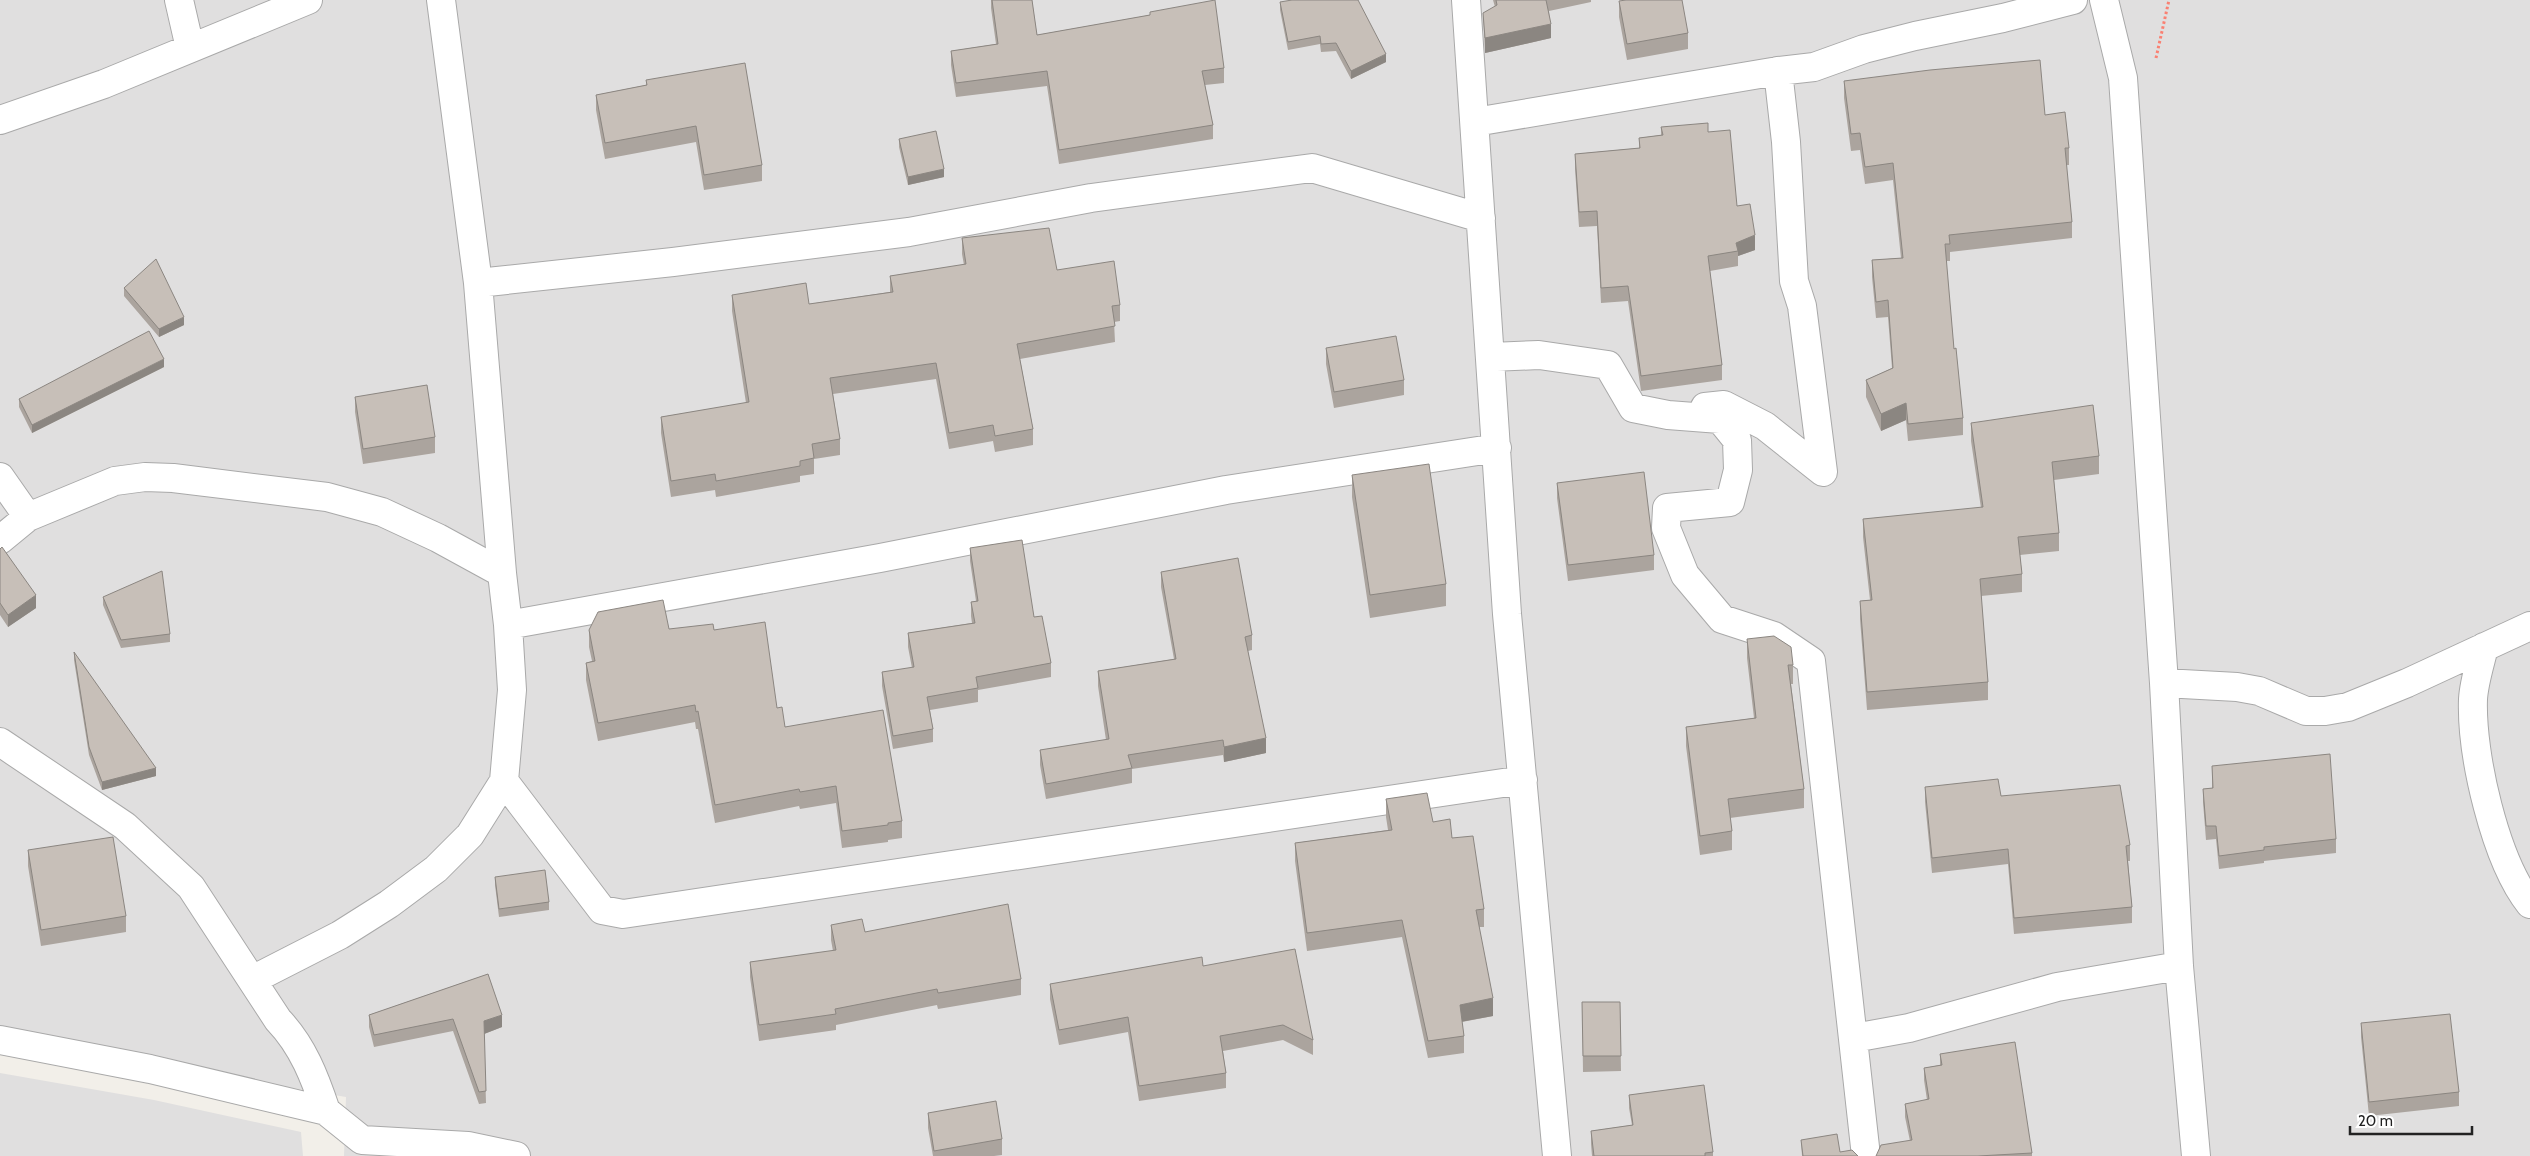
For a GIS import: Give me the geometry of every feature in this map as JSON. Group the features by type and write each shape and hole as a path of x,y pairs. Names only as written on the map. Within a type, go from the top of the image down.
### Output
{"street":[{"path":"179,0 190,48"},
{"path":"0,120 104,84 308,0"},
{"path":"252,980 340,935 390,904 436,870 470,835 504,781 512,690 508,625 478,283 441,0"},
{"path":"1466,0 1507,614 1557,1156"},
{"path":"1475,122 1778,71 1814,67 1864,49 1915,36 2003,18 2073,0"},
{"path":"2104,0 2123,78 2164,683 2179,966 2196,1156"},
{"path":"1662,413 1724,405 1765,426 1822,472 1802,306 1794,281 1786,142 1778,71"},
{"path":"478,283 673,262 909,232 1091,198 1312,168 1482,218"},
{"path":"1491,357 1540,355 1608,365 1633,408 1720,419 1737,440 1738,470 1730,502 1667,508 1666,528 1685,575 1722,619 1774,636 1812,661 1866,1156"},
{"path":"508,625 880,558 1226,490 1497,448"},
{"path":"0,477 28,517"},
{"path":"0,540 28,517 115,481 145,477 172,478 327,497 382,512 438,538 502,573"},
{"path":"2164,683 2237,687 2259,691 2306,711 2325,711 2348,707 2407,683 2530,626"},
{"path":"2484,646 2473,697 2473,726 2486,795 2504,858 2530,904"},
{"path":"0,742 125,826 191,887 278,1020 293,1036 317,1082 326,1112 359,1148 468,1146 516,1156"},
{"path":"504,781 602,910 623,914 1523,780"},
{"path":"1854,1038 1909,1028 2057,986 2179,966"},
{"path":"0,1040 150,1069 326,1112"}],"shaded area":[{"path":"0,0 2530,0 2530,1156 344,1156 346,1097 0,1039"},
{"path":"0,1073 154,1100 301,1132 303,1156 0,1156"}],"building":[{"path":"992,0 1032,0 1037,35 1150,15 1150,12 1215,0 1224,68 1202,71 1213,125 1059,150 1047,71 956,83 951,51 998,44"},
{"path":"1292,0 1358,0 1386,54 1351,71 1336,43 1321,44 1320,36 1288,42 1280,2"},
{"path":"1496,0 1546,0 1551,24 1485,38 1483,13 1497,5"},
{"path":"1682,0 1688,33 1627,44 1619,1"},
{"path":"2040,60 2045,115 2065,112 2069,148 2065,148 2072,222 1949,235 1950,244 1945,244 1954,349 1956,348 1963,418 1908,424 1906,403 1881,414 1866,380 1893,368 1888,300 1876,302 1872,260 1903,258 1893,163 1865,167 1860,133 1851,134 1844,81 1930,70"},
{"path":"745,63 762,165 704,175 696,126 605,143 596,95 647,85 646,80"},
{"path":"1708,123 1708,132 1730,130 1737,206 1750,204 1755,235 1736,243 1738,251 1708,256 1722,365 1641,376 1628,286 1601,288 1597,211 1579,212 1575,154 1640,148 1639,138 1663,135 1661,127"},
{"path":"936,131 944,169 908,177 899,139"},
{"path":"1049,228 1057,270 1114,261 1120,305 1112,306 1115,326 1017,344 1033,429 995,436 993,425 949,433 936,363 830,378 840,439 812,444 814,458 800,461 800,466 716,481 715,474 671,481 661,417 749,402 732,295 806,283 809,304 893,292 890,276 966,264 962,238"},
{"path":"156,259 184,317 159,329 124,288"},
{"path":"149,331 164,359 32,425 19,399"},
{"path":"1396,336 1404,380 1334,392 1326,348"},
{"path":"427,385 435,437 363,449 355,397"},
{"path":"2093,405 2099,456 2052,462 2059,533 2018,537 2022,574 1980,579 1988,682 1867,692 1860,601 1872,600 1863,519 1983,507 1971,423"},
{"path":"1429,464 1446,584 1370,595 1352,475"},
{"path":"1644,472 1654,555 1568,565 1557,483"},
{"path":"1022,540 1034,617 1042,616 1051,663 976,677 978,688 927,697 933,729 893,736 882,672 914,667 908,633 975,623 971,602 978,601 970,548"},
{"path":"2,547 36,595 8,615 0,603 0,549"},
{"path":"1238,558 1252,635 1245,637 1266,738 1224,747 1223,740 1128,755 1132,768 1046,784 1040,750 1109,739 1098,671 1176,659 1161,572"},
{"path":"162,571 170,634 121,640 103,597"},
{"path":"663,600 669,629 713,624 714,630 765,622 777,708 782,707 785,727 883,710 902,821 888,823 888,825 842,831 836,786 800,792 799,789 715,805 698,711 696,712 695,705 598,723 586,663 595,661 589,630 598,612"},
{"path":"1774,636 1791,647 1793,665 1788,665 1804,789 1728,799 1732,831 1700,836 1686,727 1756,718 1747,639"},
{"path":"74,652 156,768 102,782 89,747"},
{"path":"2330,754 2336,839 2264,847 2264,850 2219,856 2216,826 2206,826 2203,789 2213,788 2212,766"},
{"path":"1998,779 2001,796 2120,785 2130,845 2126,846 2132,907 2014,918 2008,849 1932,858 1925,787"},
{"path":"1427,793 1433,822 1450,819 1452,838 1473,836 1484,909 1476,910 1493,998 1460,1005 1464,1036 1428,1041 1402,920 1307,933 1295,843 1392,830 1386,799"},
{"path":"113,837 126,916 41,930 28,850"},
{"path":"545,870 549,902 499,909 495,877"},
{"path":"1008,904 1021,979 938,993 937,989 835,1009 836,1014 759,1025 750,962 836,950 831,925 862,919 865,932"},
{"path":"1295,949 1313,1040 1283,1025 1220,1036 1226,1073 1139,1086 1128,1017 1059,1030 1050,984 1202,957 1203,966"},
{"path":"488,974 502,1015 484,1021 486,1091 479,1092 453,1019 374,1035 369,1015"},
{"path":"1582,1002 1620,1002 1621,1056 1583,1056"},
{"path":"2450,1014 2459,1092 2369,1102 2361,1023"},
{"path":"2015,1042 2032,1153 1978,1156 1876,1156 1881,1145 1912,1140 1905,1104 1929,1099 1924,1068 1942,1065 1940,1054"},
{"path":"1704,1085 1713,1152 1705,1153 1705,1156 1594,1156 1591,1131 1633,1125 1629,1095"},
{"path":"996,1101 1002,1139 934,1151 928,1113"},
{"path":"1837,1134 1840,1152 1852,1150 1858,1156 1803,1156 1801,1140"}]}
